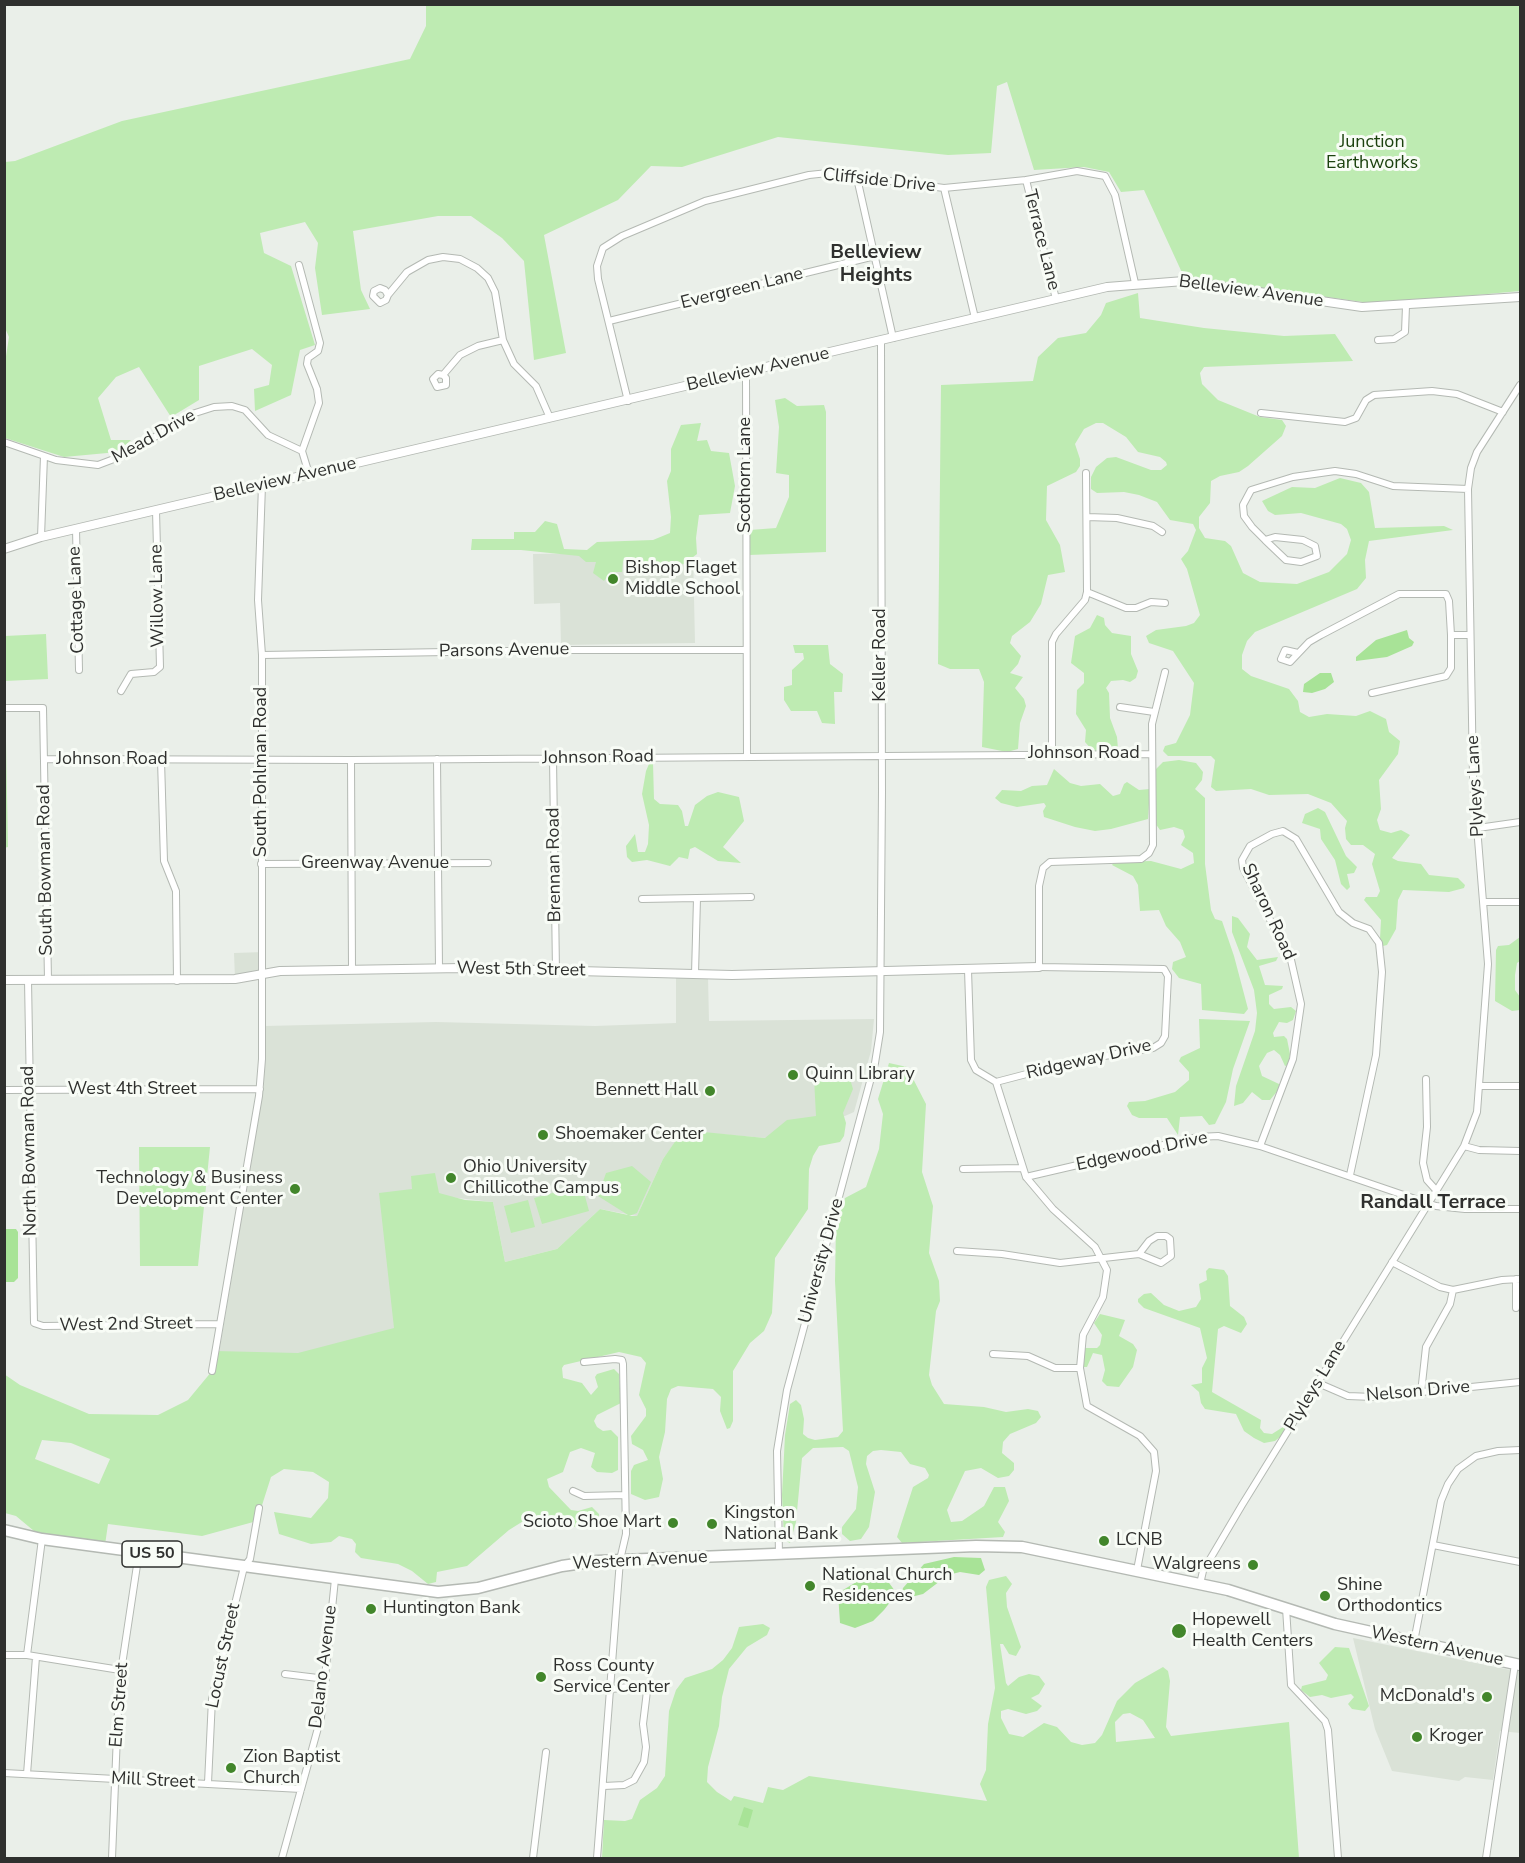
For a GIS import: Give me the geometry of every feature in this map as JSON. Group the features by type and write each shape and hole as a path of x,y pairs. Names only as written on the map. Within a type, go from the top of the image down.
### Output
{"main road":[{"name":"Western Avenue","path":"4,1530 42,1539 419,1591 458,1591 562,1566 620,1560 1001,1546 1050,1552 1200,1584 1286,1607 1335,1624 1518,1664"}],"street":[{"name":"Cliffside Drive","path":"628,401 597,266 603,248 610,241 705,201 819,174 944,188 1091,171 1105,176 1115,195 1136,283"},
{"path":"857,178 893,338"},
{"name":"Terrace Lane","path":"1026,180 1056,299"},
{"path":"944,188 975,318"},
{"name":"Evergreen Lane","path":"609,321 875,256"},
{"path":"388,295 416,265 443,257 460,259 488,278 495,292 503,340 513,364 536,386 550,418"},
{"path":"299,265 320,339 318,351 308,358 307,364 319,398 302,451 309,474"},
{"name":"Belleview Avenue","path":"4,549 41,537 262,485 1056,299 1136,283 1184,281 1362,307 1521,297"},
{"path":"1378,340 1394,339 1405,332 1406,306"},
{"path":"442,375 460,355 478,346 503,340"},
{"name":"Keller Road","path":"880,970 881,341"},
{"name":"Scothorn Lane","path":"746,373 747,757"},
{"name":"Plyleys Lane","path":"1200,1584 1203,1571 1237,1514 1464,1146 1477,1112 1488,964 1473,777 1468,489 1471,468 1478,452 1521,385"},
{"path":"1261,413 1345,422 1356,418 1366,400 1374,395 1432,391 1457,394 1503,412"},
{"name":"Mead Drive","path":"4,442 44,456 90,465 106,463 127,454 192,414 214,407 232,406 245,410 268,435 302,451"},
{"path":"41,537 44,456"},
{"path":"1266,540 1275,537 1303,540 1315,546 1317,556 1294,562 1286,560 1266,540 1244,516 1246,497 1256,488 1293,477 1335,471 1356,474 1393,486 1468,489"},
{"path":"1052,754 1052,642 1085,600 1087,592 1086,473"},
{"name":"South Pohlman Road","path":"212,1371 260,1089 262,1059 264,975 261,864 262,655 258,600 262,485"},
{"name":"Willow Lane","path":"121,691 131,674 154,672 160,667 156,510"},
{"path":"1087,517 1117,518 1153,526 1162,532"},
{"name":"Cottage Lane","path":"76,529 80,670"},
{"path":"1087,592 1126,608 1136,608 1151,602 1165,603"},
{"path":"1298,652 1321,635 1399,594 1446,594 1449,602 1452,635 1451,668 1446,676 1372,693"},
{"path":"1452,635 1470,635"},
{"name":"Parsons Avenue","path":"262,655 571,650 745,650"},
{"path":"1039,967 1039,886 1043,868 1050,862 1141,859 1149,853 1153,845 1154,712 1165,672"},
{"path":"1120,707 1154,712"},
{"name":"South Bowman Road","path":"4,708 43,708 48,980"},
{"name":"Johnson Road","path":"44,759 351,760 1152,754"},
{"path":"437,759 439,968"},
{"name":"Brennan Road","path":"553,759 556,972"},
{"path":"161,760 163,851 176,891 177,981"},
{"path":"351,760 352,970"},
{"path":"1478,828 1521,822"},
{"name":"Sharon Road","path":"1260,1146 1293,1059 1301,1004 1291,960 1243,868 1242,860 1250,846 1272,834 1283,831 1296,839 1320,885 1339,912 1353,923 1370,929 1379,943 1382,972 1376,1055 1350,1175"},
{"name":"Greenway Avenue","path":"261,864 488,863"},
{"path":"642,899 751,897"},
{"path":"695,974 697,898"},
{"path":"1484,902 1521,902"},
{"name":"West 5th Street","path":"4,980 177,981 244,979 280,971 439,968 556,972 820,974 880,970 1039,967"},
{"name":"Ridgeway Drive","path":"996,1082 1080,1060 1153,1048 1161,1043 1165,1036 1168,976 1164,969 1039,967"},
{"name":"University Drive","path":"779,1554 777,1451 782,1416 875,1063 880,1032 880,970"},
{"path":"968,970 971,1060 976,1070 996,1082 1026,1177 1053,1209 1085,1236 1103,1259 1107,1270 1106,1288 1083,1335 1080,1368 1087,1406 1140,1436 1154,1452 1156,1471 1137,1570"},
{"name":"North Bowman Road","path":"28,980 34,1323"},
{"path":"1426,1079 1427,1128 1423,1163 1427,1180 1436,1190"},
{"path":"1480,1086 1521,1086"},
{"name":"West 4th Street","path":"4,1090 260,1089"},
{"name":"Edgewood Drive","path":"1026,1177 1208,1136 1228,1137 1350,1175 1428,1203 1465,1209 1521,1209"},
{"path":"1464,1146 1479,1150 1521,1151"},
{"path":"963,1169 1022,1168"},
{"path":"957,1251 1002,1254 1060,1263 1139,1254 1155,1262 1166,1262 1171,1256 1170,1239 1166,1236 1157,1236 1149,1241 1139,1254"},
{"path":"1392,1262 1440,1287 1453,1290 1518,1279 1516,1308"},
{"path":"1421,1393 1426,1347 1450,1304 1453,1290"},
{"name":"West 2nd Street","path":"34,1323 44,1326 220,1324"},
{"path":"993,1354 1028,1356 1055,1368 1080,1368"},
{"path":"584,1362 622,1360 626,1534 620,1560 612,1689 597,1858"},
{"name":"Nelson Drive","path":"1317,1383 1337,1393 1360,1397 1521,1382"},
{"path":"1414,1642 1441,1501 1458,1469 1476,1456 1498,1451 1521,1450"},
{"path":"573,1491 584,1496 625,1495"},
{"name":"Locust Street","path":"208,1783 212,1699 244,1567 250,1559 259,1508"},
{"path":"27,1655 42,1539"},
{"path":"1433,1545 1521,1562"},
{"name":"Elm Street","path":"112,1858 120,1670 139,1552"},
{"name":"Delano Avenue","path":"282,1858 321,1717 335,1580"},
{"path":"1286,1607 1291,1685 1325,1721 1328,1730 1338,1858"},
{"path":"4,1655 27,1655 120,1670"},
{"path":"27,1774 36,1657"},
{"path":"1486,1858 1518,1664"},
{"path":"285,1674 326,1679"},
{"path":"604,1786 624,1785 634,1779 644,1762 646,1747 643,1724 647,1691 635,1686 612,1689"},
{"path":"533,1858 546,1752"},
{"name":"Mill Street","path":"4,1773 301,1789"}],"shaded area":[{"name":"Bishop Flaget Middle School","path":"693,552 695,643 561,645 560,603 534,604 533,554"},
{"path":"1407,630 1409,638 1414,642 1412,646 1387,657 1356,661 1356,657 1376,640"},
{"path":"1320,673 1331,673 1334,682 1325,689 1312,693 1303,692 1304,684"},
{"path":"264,952 264,975 235,979 234,953"},
{"name":"Ohio University Chillicothe Campus","path":"676,977 708,977 709,1021 874,1019 871,1051 854,1112 790,1140 683,1131 663,1159 637,1216 600,1209 557,1249 505,1262 493,1202 448,1197 399,1331 301,1357 219,1353 264,1086 265,1026 436,1022 595,1026 676,1023"},
{"path":"4,1229 16,1229 18,1232 18,1278 14,1282 5,1282"},
{"path":"954,1557 981,1558 985,1570 979,1575 960,1572 948,1575 923,1594 907,1598 901,1595 903,1588 924,1564"},
{"path":"881,1572 895,1591 894,1597 884,1610 873,1621 855,1628 840,1623 838,1593 868,1575"},
{"path":"1353,1638 1520,1672 1520,1733 1500,1731 1493,1780 1465,1777 1459,1781 1392,1771 1375,1729"},
{"path":"744,1807 753,1810 748,1828 738,1825"}],"green space":[{"name":"Junction Earthworks","path":"426,5 1520,5 1520,291 1377,304 1184,277 1144,190 1121,192 1109,172 1084,167 1034,170 1007,82 997,86 991,153 948,155 778,137 682,167 651,166 618,200 544,235 566,353 534,360 524,261 502,238 471,216 438,216 353,231 361,290 370,309 322,315 315,268 318,243 305,222 260,233 264,253 291,266 315,345 300,350 291,395 255,411 254,389 269,385 272,365 252,349 199,366 199,400 171,417 139,367 116,377 98,398 111,440 131,440 118,452 64,457 5,438 4,369 9,337 5,328 5,162 15,161 122,121 410,59 426,26"},
{"path":"1138,293 1140,318 1204,328 1284,336 1335,334 1353,361 1204,367 1200,373 1202,384 1218,400 1260,417 1282,420 1286,426 1282,436 1248,466 1239,472 1220,476 1211,481 1210,503 1199,517 1199,528 1205,538 1225,541 1231,546 1243,573 1260,582 1297,584 1329,572 1347,554 1351,540 1347,529 1341,524 1301,513 1275,515 1268,511 1262,501 1292,487 1315,488 1340,478 1361,483 1369,492 1375,528 1444,526 1453,530 1369,541 1365,560 1366,578 1357,589 1255,632 1247,641 1242,655 1242,669 1251,676 1289,689 1298,701 1300,712 1309,717 1327,714 1356,716 1370,711 1386,719 1389,732 1400,741 1398,754 1379,780 1381,809 1377,820 1380,830 1391,833 1401,830 1410,835 1392,858 1421,864 1429,875 1458,878 1465,885 1464,888 1449,892 1403,890 1398,900 1396,929 1387,945 1383,946 1380,939 1381,920 1364,900 1366,897 1377,897 1380,891 1372,864 1375,854 1363,845 1351,845 1346,839 1347,821 1331,803 1308,794 1269,795 1251,789 1216,791 1211,787 1215,760 1211,756 1168,756 1163,751 1165,746 1176,743 1190,715 1194,683 1173,651 1149,643 1146,636 1156,630 1194,623 1200,615 1187,569 1181,559 1188,551 1196,530 1193,524 1170,520 1157,502 1124,492 1097,493 1091,489 1091,477 1096,467 1107,458 1116,457 1151,470 1161,470 1167,465 1160,457 1138,452 1126,437 1103,423 1096,423 1084,429 1075,444 1080,459 1080,466 1076,472 1047,486 1046,520 1060,545 1065,572 1048,575 1041,604 1030,622 1012,636 1010,643 1021,656 1018,664 1010,673 1023,677 1015,688 1024,699 1026,706 1020,723 1018,749 1007,752 982,747 984,682 979,669 950,669 938,664 941,385 1033,381 1038,357 1058,338 1086,333 1101,315 1106,303"},
{"path":"785,398 797,406 824,405 826,412 826,552 749,555 750,530 776,528 789,497 789,475 776,473 779,427 775,400"},
{"path":"701,423 697,441 707,440 711,451 729,453 735,486 730,513 699,515 696,538 697,554 684,564 623,561 622,572 610,572 604,581 593,573 596,562 586,562 579,556 521,550 471,550 472,539 514,539 514,532 535,532 545,521 557,524 564,549 587,550 597,542 653,540 670,533 671,517 667,481 671,471 671,449 681,425"},
{"path":"1097,615 1104,618 1105,625 1112,633 1131,636 1131,654 1138,671 1136,678 1130,682 1111,681 1106,688 1109,693 1110,718 1117,737 1118,749 1093,751 1085,742 1086,730 1076,714 1077,690 1084,683 1084,673 1071,663 1075,636 1090,628"},
{"path":"46,634 48,679 5,681 5,636"},
{"path":"793,645 828,645 830,664 843,674 842,692 834,692 835,724 822,723 817,711 791,711 784,700 784,687 792,685 792,670 804,659 803,653 795,653"},
{"path":"4,741 6,741 8,847 4,848"},
{"path":"1179,760 1196,763 1203,772 1202,780 1195,789 1205,798 1205,864 1211,910 1215,919 1222,921 1234,956 1248,1009 1244,1014 1202,1010 1201,984 1179,978 1172,969 1173,962 1186,957 1180,942 1166,926 1159,910 1140,911 1138,885 1133,876 1112,865 1114,862 1151,861 1181,869 1194,863 1193,853 1181,845 1185,837 1183,830 1174,827 1160,830 1155,823 1156,769 1163,762"},
{"path":"653,763 654,799 660,804 678,805 682,811 685,826 688,826 695,805 707,796 718,792 739,797 744,821 723,847 741,863 718,861 695,847 690,849 688,859 679,857 670,866 647,860 632,862 627,857 626,846 635,834 638,852 645,852 648,844 649,825 642,794 646,771 649,764"},
{"path":"1054,769 1070,783 1081,786 1100,784 1113,796 1120,794 1127,782 1139,790 1150,789 1148,819 1095,831 1044,817 1043,811 1046,806 1044,803 1017,807 1001,803 995,798 1002,790 1021,791 1032,786 1047,785"},
{"path":"1318,808 1325,812 1346,856 1357,867 1354,873 1347,874 1350,887 1347,890 1341,884 1335,860 1321,839 1320,829 1302,823 1305,814"},
{"path":"1232,916 1238,918 1250,934 1247,947 1257,960 1278,957 1276,961 1259,966 1265,985 1283,986 1282,989 1269,995 1269,1004 1274,1009 1291,1007 1296,1011 1293,1020 1287,1023 1279,1022 1273,1033 1274,1037 1284,1036 1287,1039 1290,1054 1288,1065 1285,1066 1280,1055 1274,1050 1267,1053 1259,1066 1262,1076 1279,1084 1279,1089 1270,1100 1262,1100 1252,1092 1243,1103 1234,1106 1236,1086 1255,1031 1257,1013 1254,990 1232,932"},
{"path":"1520,937 1520,961 1517,963 1515,990 1520,997 1520,1010 1512,1011 1495,1001 1496,950 1498,946 1509,945"},
{"path":"1199,1019 1250,1021 1233,1069 1226,1102 1215,1124 1209,1125 1202,1116 1180,1117 1178,1135 1167,1118 1139,1118 1132,1115 1127,1106 1129,1102 1145,1101 1175,1092 1189,1080 1189,1072 1179,1061 1181,1057 1200,1048"},
{"path":"889,1063 907,1067 926,1104 922,1172 933,1206 929,1253 939,1281 940,1301 936,1311 929,1375 932,1385 944,1404 984,1407 1006,1412 1028,1409 1038,1411 1041,1417 1036,1423 1010,1434 1003,1442 1002,1453 1014,1463 1014,1470 1009,1476 998,1478 981,1468 965,1471 947,1510 951,1522 962,1521 984,1506 994,1487 1005,1487 1009,1501 998,1522 1005,1532 1003,1537 902,1543 897,1537 913,1487 929,1475 925,1468 910,1464 901,1452 881,1450 873,1451 867,1456 866,1464 875,1492 869,1527 861,1539 850,1541 842,1534 842,1527 856,1509 858,1487 849,1451 843,1447 813,1448 802,1458 796,1522 790,1543 784,1540 782,1495 785,1435 790,1404 796,1400 801,1405 804,1419 803,1434 808,1438 815,1440 838,1437 843,1431 835,1281 836,1225 845,1198 866,1187 879,1149 883,1114 878,1099"},
{"path":"833,1068 840,1068 850,1079 853,1089 843,1113 846,1123 844,1136 840,1142 819,1146 813,1156 809,1169 808,1209 775,1258 772,1313 764,1331 750,1343 733,1371 733,1421 730,1428 727,1429 720,1411 721,1397 713,1389 678,1386 671,1389 667,1399 665,1432 659,1457 663,1479 659,1497 645,1500 631,1494 631,1471 634,1465 648,1460 643,1450 632,1444 631,1436 646,1416 646,1409 639,1395 646,1363 641,1357 619,1352 564,1365 562,1368 563,1378 582,1383 591,1395 598,1387 595,1377 597,1374 614,1369 619,1374 621,1403 597,1415 594,1421 603,1431 611,1430 618,1437 618,1470 612,1473 597,1472 591,1467 595,1453 581,1448 570,1452 563,1472 547,1479 549,1487 571,1510 578,1511 592,1507 599,1514 598,1525 579,1528 568,1525 559,1518 540,1515 525,1520 509,1530 467,1566 437,1572 436,1582 428,1584 412,1571 398,1564 361,1558 355,1552 356,1544 352,1539 339,1536 331,1542 311,1544 279,1534 274,1512 311,1518 328,1498 329,1482 313,1472 284,1469 271,1477 257,1521 202,1536 108,1524 105,1545 40,1536 16,1516 5,1513 4,1374 20,1385 89,1414 158,1415 188,1400 212,1371 215,1351 298,1353 394,1328 379,1193 412,1189 411,1176 435,1173 439,1193 465,1200 493,1202 505,1262 557,1249 600,1209 628,1215 598,1196 606,1173 632,1166 651,1182 637,1213 629,1216 637,1216 663,1159 683,1130 765,1138 787,1120 816,1116 814,1078","holes":["42,1440 71,1443 110,1459 99,1484 35,1459"]},
{"path":"139,1147 210,1147 198,1266 140,1266"},
{"path":"582,1185 589,1211 542,1224 534,1198"},
{"path":"528,1200 535,1227 511,1233 504,1206"},
{"path":"1209,1268 1224,1270 1228,1276 1230,1306 1244,1317 1247,1324 1241,1333 1224,1326 1218,1329 1212,1392 1261,1420 1260,1428 1264,1433 1272,1434 1283,1427 1287,1431 1275,1441 1264,1443 1254,1438 1244,1431 1236,1414 1205,1409 1199,1392 1191,1385 1202,1383 1202,1368 1207,1358 1200,1328 1144,1308 1138,1302 1144,1294 1151,1293 1164,1305 1179,1311 1196,1307 1201,1299 1199,1284 1207,1280 1206,1271"},
{"path":"1100,1314 1125,1320 1119,1336 1133,1344 1137,1350 1133,1367 1119,1387 1107,1386 1102,1381 1105,1370 1102,1355 1093,1353 1087,1367 1082,1367 1085,1348 1097,1348 1100,1345 1102,1335 1094,1323"},
{"path":"1006,1576 1012,1584 1006,1593 1007,1607 1021,1647 1016,1656 1009,1654 1003,1644 1000,1644 1006,1683 1008,1686 1019,1677 1029,1674 1039,1676 1045,1684 1039,1694 1031,1698 1042,1706 1037,1711 1026,1714 1008,1709 1001,1711 1001,1718 1009,1734 1023,1737 1044,1723 1057,1727 1071,1742 1082,1745 1095,1743 1102,1735 1117,1701 1135,1683 1163,1667 1168,1671 1170,1681 1166,1727 1171,1736 1289,1722 1299,1858 602,1858 604,1820 632,1819 640,1800 657,1788 665,1776 669,1711 676,1690 685,1678 712,1669 723,1660 732,1648 739,1627 763,1624 770,1628 767,1635 747,1647 729,1669 722,1697 719,1726 708,1767 707,1782 717,1792 731,1801 734,1796 763,1803 768,1787 783,1790 809,1776 987,1801 980,1784 986,1770 988,1724 995,1688 986,1587 989,1580","holes":["1130,1713 1143,1720 1155,1738 1116,1742 1115,1722 1123,1714"]},
{"path":"1335,1647 1349,1648 1369,1706 1365,1711 1352,1709 1348,1704 1354,1697 1351,1694 1331,1698 1322,1695 1310,1697 1301,1690 1302,1686 1326,1680 1328,1675 1319,1663"}],"place":[{"name":"Bishop Flaget Middle School","path":"613,579"},
{"name":"Quinn Library","path":"793,1075"},
{"name":"Bennett Hall","path":"710,1091"},
{"name":"Shoemaker Center","path":"543,1135"},
{"name":"Ohio University Chillicothe Campus","path":"451,1178"},
{"name":"Technology & Business Development Center","path":"295,1189"},
{"name":"Scioto Shoe Mart","path":"673,1523"},
{"name":"Kingston National Bank","path":"712,1524"},
{"name":"LCNB","path":"1104,1541"},
{"name":"Walgreens","path":"1253,1565"},
{"name":"National Church Residences","path":"810,1586"},
{"name":"Shine Orthodontics","path":"1325,1596"},
{"name":"Huntington Bank","path":"371,1609"},
{"name":"Hopewell Health Centers","path":"1179,1631"},
{"name":"Ross County Service Center","path":"541,1677"},
{"name":"McDonald's","path":"1487,1697"},
{"name":"Kroger","path":"1417,1737"},
{"name":"Zion Baptist Church","path":"231,1768"}],"district":[{"name":"Belleview Heights","path":"876,264"},
{"name":"Randall Terrace","path":"1433,1203"}]}
